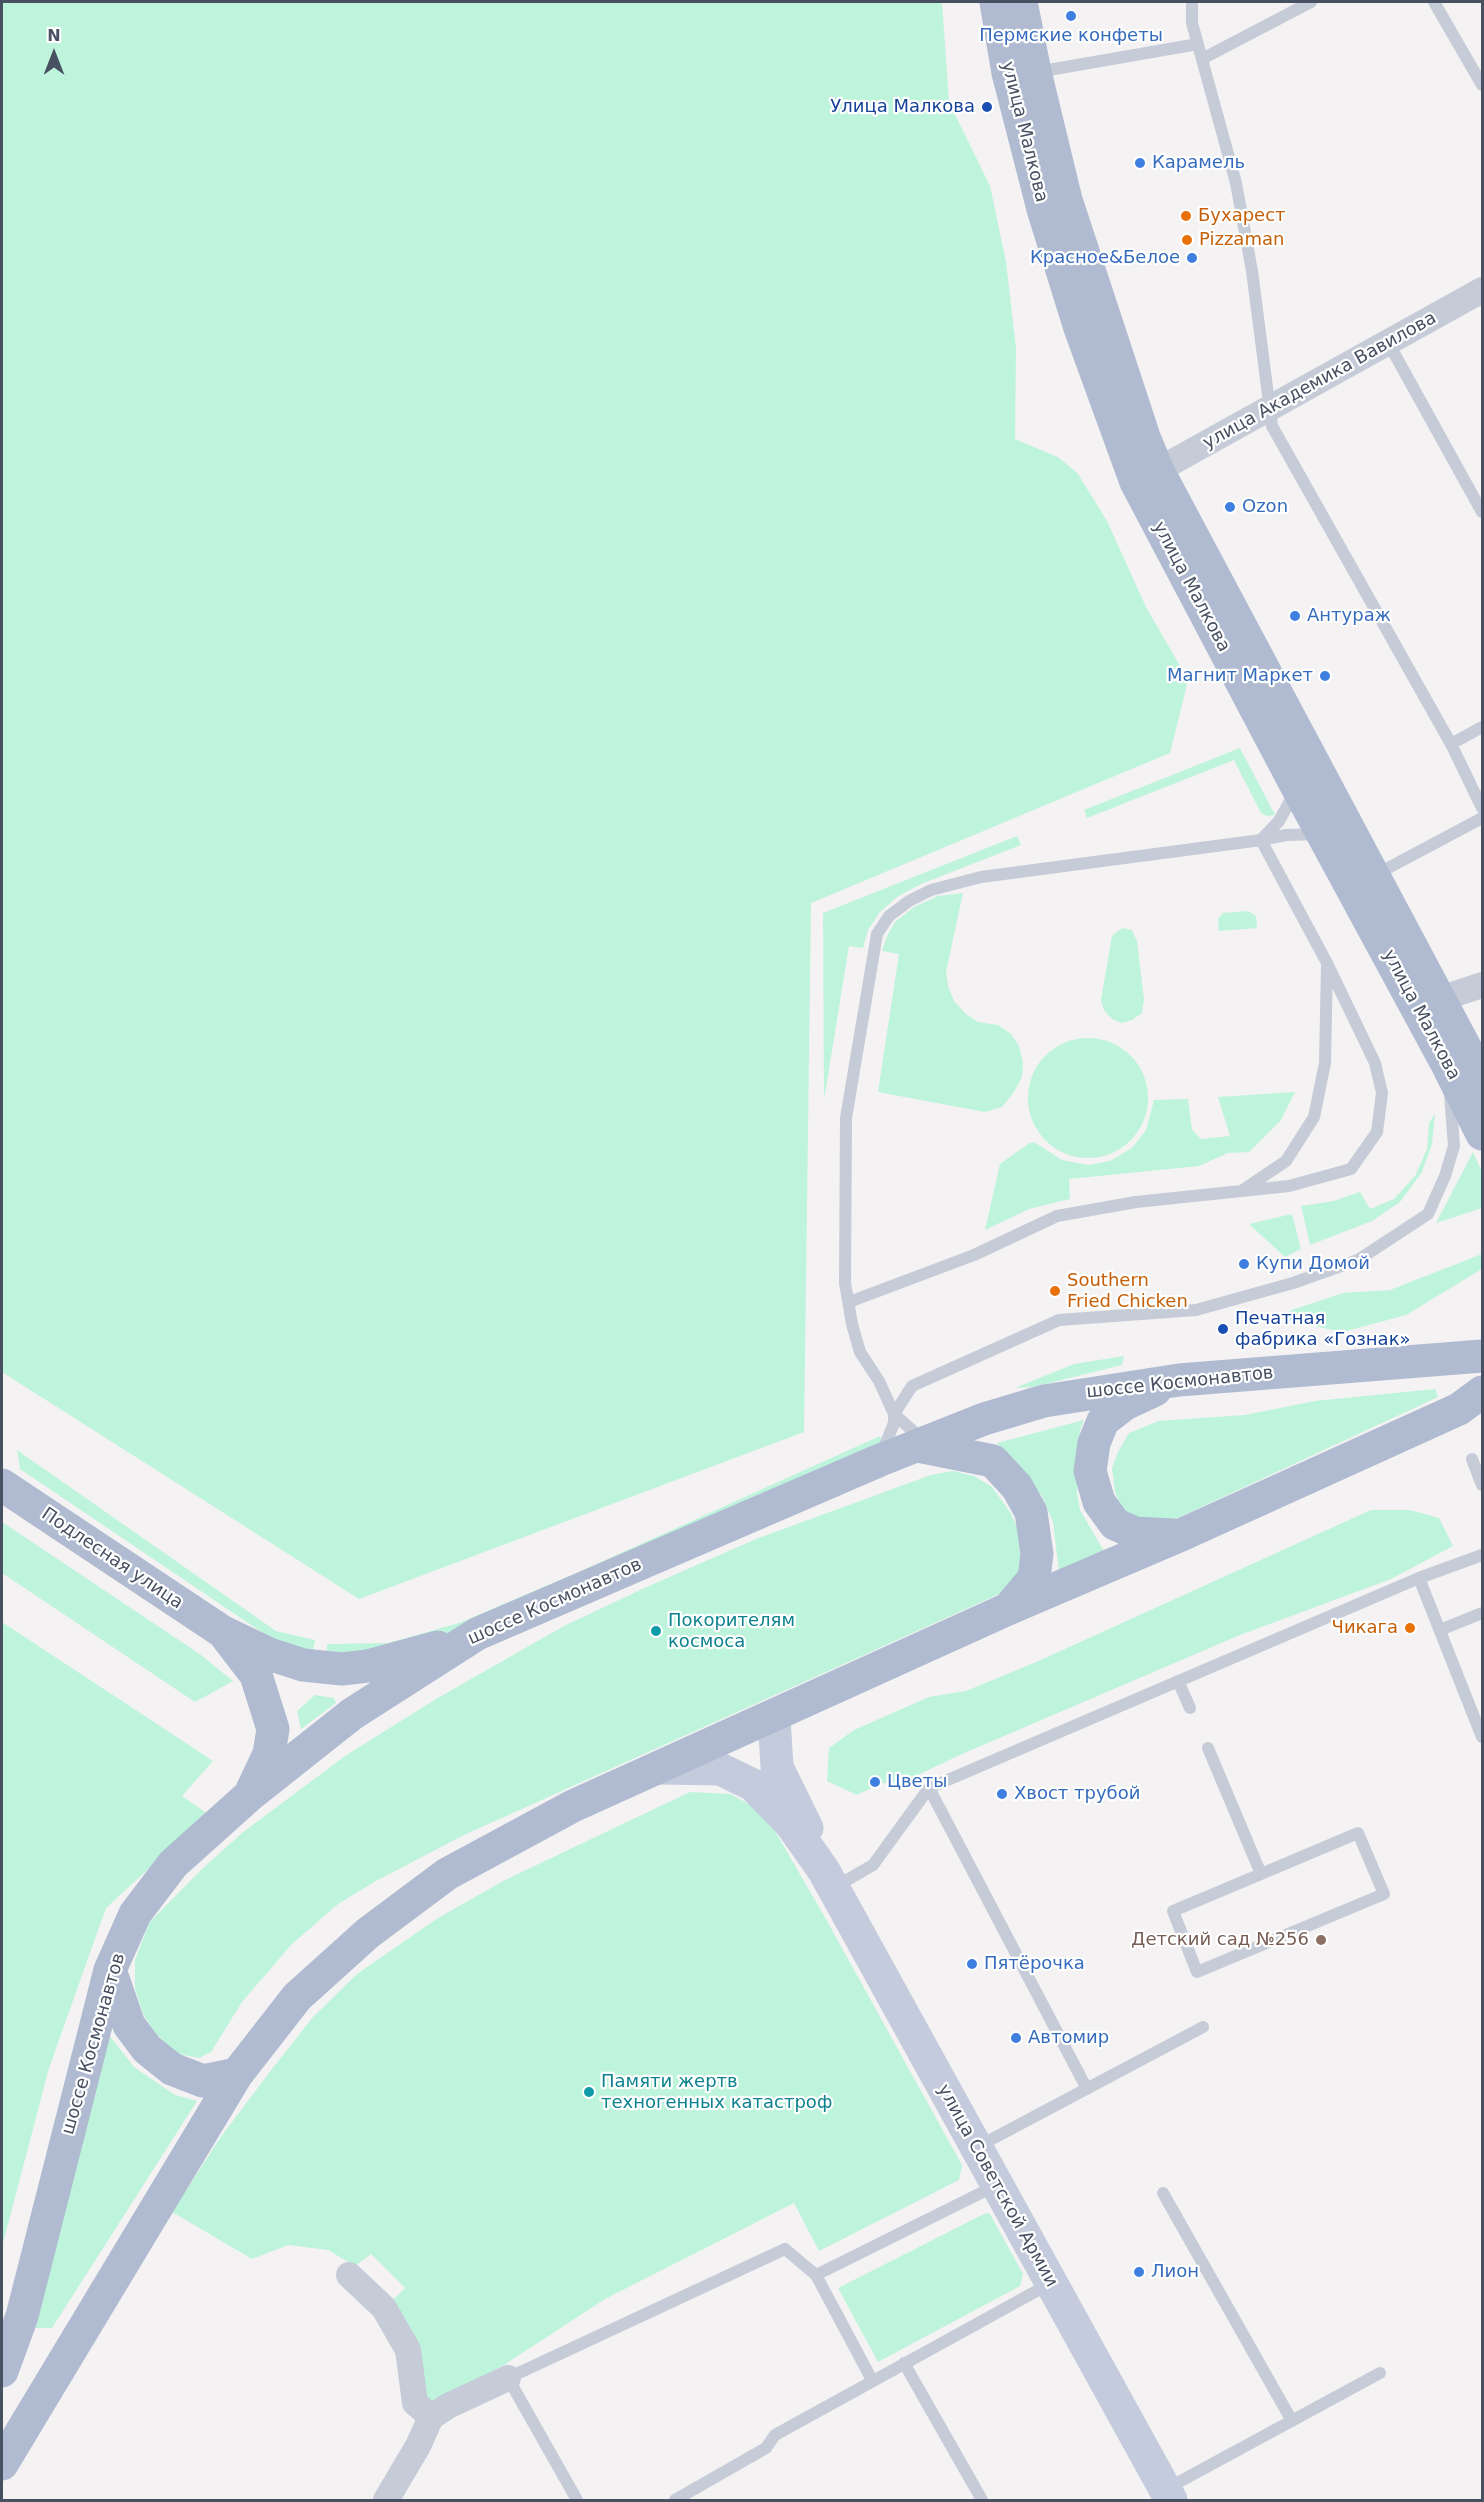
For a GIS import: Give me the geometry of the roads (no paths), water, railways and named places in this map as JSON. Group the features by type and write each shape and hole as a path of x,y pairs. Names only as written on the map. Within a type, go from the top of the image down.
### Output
{"main road":[{"name":"улица Малкова","path":"996,2 1008,73 1043,208 1080,328 1147,477 1297,788 1323,834 1363,882"},
{"name":"улица Малкова","path":"1021,2 1035,72 1066,200 1144,437 1147,477 1430,1005 1482,1079"},
{"name":"улица Малкова","path":"1430,1005 1449,1066 1482,1134"},
{"path":"1467,1358 1482,1342"},
{"name":"шоссе Космонавтов","path":"2,2371 22,2316 110,1970 135,1914 173,1864 250,1794 352,1714 477,1634 878,1461 984,1419 1044,1401 1179,1380 1467,1358"},
{"path":"1179,1380 1125,1404 1103,1421 1094,1443 1090,1471 1099,1502 1115,1524 1135,1533 1181,1535"},
{"path":"2,2463 237,2074 297,1997 368,1933 447,1874 573,1806 774,1717 1008,1609 1181,1535 1475,1403"},
{"path":"922,1444 993,1461 1017,1487 1031,1512 1037,1554 1034,1578 1008,1609"},
{"name":"Подлесная улица","path":"2,1485 223,1632"},
{"path":"223,1632 277,1657 303,1665 342,1670 415,1654 477,1634"},
{"path":"223,1632 256,1676 273,1729 269,1754 250,1794"},
{"path":"110,1970 129,2025 147,2049 172,2069 202,2081 237,2074"}],"street":[{"name":"улица Академика Вавилова","path":"1147,477 1389,344 1482,290"},
{"path":"1430,1005 1482,985"},
{"name":"улица Советской Армии","path":"774,1717 777,1767 805,1823 829,1880"},
{"name":"улица Советской Армии","path":"659,1768 720,1769 753,1785 791,1824 829,1880 1168,2495"},
{"path":"349,2275 384,2308 404,2341 408,2350 415,2403 431,2417"},
{"path":"386,2500 418,2446 431,2417 448,2406 508,2378"}],"lane":[{"path":"1192,2 1192,24 1236,183 1252,271 1268,410 1274,430 1452,744 1482,808"},
{"path":"1202,59 1311,2"},
{"path":"1434,2 1482,85"},
{"path":"1035,72 1198,44"},
{"path":"1389,344 1482,512"},
{"path":"1452,744 1482,727"},
{"path":"1261,840 1279,821 1297,788"},
{"path":"1363,882 1482,818"},
{"path":"922,1444 894,1413 879,1381 860,1352 845,1284 846,1118 874,949 878,934 889,916 909,901 931,890 981,877 1286,835 1323,834"},
{"path":"849,1302 974,1255 1057,1216 1136,1202 1289,1186 1351,1169 1377,1132 1382,1093 1375,1063 1327,963 1261,840"},
{"path":"1242,1190 1286,1161 1314,1117 1325,1063 1327,963"},
{"path":"878,1461 894,1423 894,1413 912,1386 1059,1320 1196,1310 1293,1284 1358,1260 1428,1214 1445,1176 1454,1146 1449,1066"},
{"path":"1472,1459 1482,1485"},
{"path":"829,1880 873,1865 930,1788 1419,1578 1482,1555"},
{"path":"1419,1578 1482,1737"},
{"path":"1440,1630 1482,1614"},
{"path":"1178,1681 1191,1708"},
{"path":"1208,1748 1261,1874"},
{"path":"930,1788 1087,2089"},
{"path":"1358,1833 1384,1894 1197,1972 1173,1911 1261,1874 1358,1833"},
{"path":"976,2147 1203,2028"},
{"path":"816,2275 997,2185"},
{"path":"1163,2193 1292,2421"},
{"path":"577,2500 508,2378 785,2249 816,2275 872,2379"},
{"path":"675,2500 766,2448 775,2435 872,2379 1051,2283"},
{"path":"904,2362 982,2500"},
{"path":"1168,2495 1292,2421 1380,2373"}],"place":[{"name":"Пермские конфеты","path":"1071,16"},
{"name":"Улица Малкова","path":"987,107"},
{"name":"Карамель","path":"1140,163"},
{"name":"Бухарест","path":"1186,216"},
{"name":"Pizzaman","path":"1187,240"},
{"name":"Красное&Белое","path":"1192,258"},
{"name":"Ozon","path":"1230,507"},
{"name":"Антураж","path":"1295,616"},
{"name":"Магнит Маркет","path":"1325,676"},
{"name":"Купи Домой","path":"1244,1264"},
{"name":"Southern Fried Chicken","path":"1055,1291"},
{"name":"Печатная фабрика «Гознак»","path":"1223,1329"},
{"name":"Чикага","path":"1410,1628"},
{"name":"Покорителям космоса","path":"656,1631"},
{"name":"Цветы","path":"875,1782"},
{"name":"Хвост трубой","path":"1002,1794"},
{"name":"Детский сад №256","path":"1321,1940"},
{"name":"Пятёрочка","path":"972,1964"},
{"name":"Автомир","path":"1016,2038"},
{"name":"Памяти жертв техногенных катастроф","path":"589,2092"},
{"name":"Лион","path":"1139,2272"}]}
